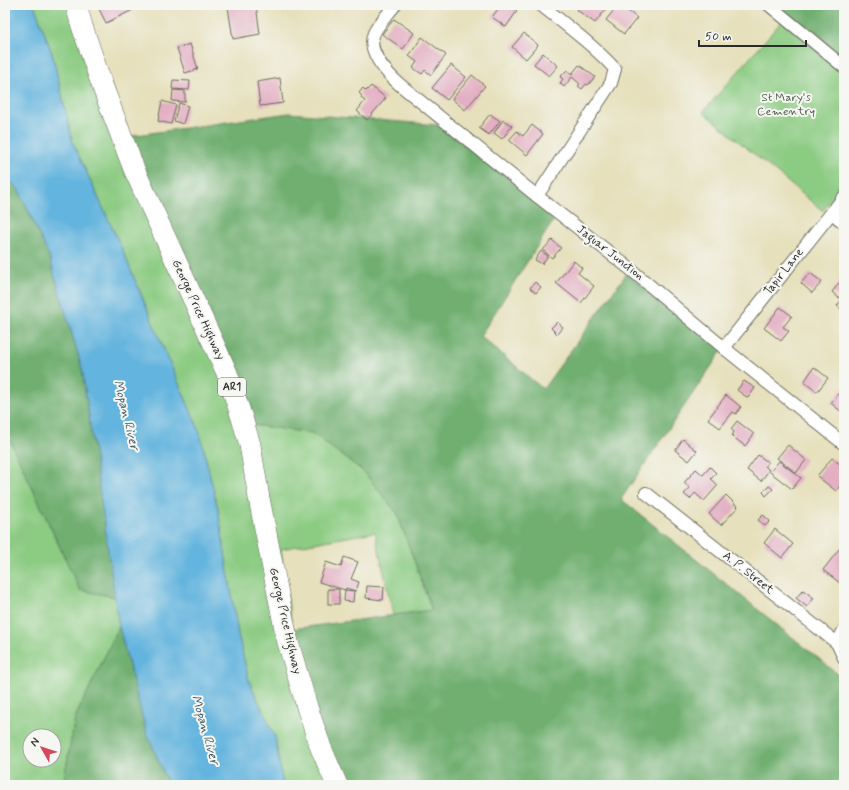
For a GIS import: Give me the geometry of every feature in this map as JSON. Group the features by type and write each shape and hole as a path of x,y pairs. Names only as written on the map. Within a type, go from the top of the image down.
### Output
{"highway":[{"name":"George Price Highway","path":"76,5 102,85 134,169 227,373 250,445 287,639 321,748 337,785"}],"street":[{"name":"Jaguar Junction","path":"395,5 374,33 373,44 378,60 399,84 537,196 630,268 724,348 844,444"},
{"path":"537,196 611,83 615,69 594,48 541,5"},
{"path":"769,5 844,66"},
{"name":"Tapir Lane","path":"724,348 844,197"},
{"path":"832,212 844,223"},
{"name":"A. P. Street","path":"646,494 837,643 844,658"},
{"path":"837,643 844,630"}],"green space":[{"path":"34,5 81,5 130,136 252,425 312,433 363,471 397,513 432,610 393,615 375,532 281,549 292,629 344,785 283,785 275,737 249,681 238,634 218,509 199,430 122,249 73,143 52,53"},
{"path":"775,5 844,5 844,65"},
{"name":"St Mary's Cementry","path":"782,21 844,72 844,182 823,211 703,112"},
{"path":"289,113 439,125 557,215 480,336 543,389 627,273 723,349 621,499 844,679 844,785 344,785 329,755 292,629 432,610 397,513 363,471 312,433 252,425 130,136"},
{"path":"5,176 19,190 49,256 82,368 115,597 80,590 5,430"},
{"path":"5,430 80,590 115,597 119,627 75,718 63,785 5,785"},
{"path":"119,627 147,734 169,785 63,785 75,718"}],"water":[{"name":"Mopan River","path":"5,5 34,5 52,53 73,143 122,249 199,430 218,509 238,634 249,681 275,737 283,785 169,785 147,734 119,627 82,368 49,256 19,190 5,176"}],"building":[{"path":"108,5 143,5 106,23 99,9"},
{"path":"239,5 256,5 260,34 233,39 228,7"},
{"path":"501,5 509,5 517,11 506,27 492,17"},
{"path":"582,5 609,5 595,23 577,10"},
{"path":"618,5 621,5 637,18 624,34 606,20"},
{"path":"394,19 414,33 403,49 382,34"},
{"path":"524,33 538,45 526,59 512,47"},
{"path":"422,37 446,55 431,75 425,70 422,74 413,68 417,62 409,56"},
{"path":"190,44 198,69 185,73 177,48"},
{"path":"543,53 558,66 549,76 534,64"},
{"path":"451,65 466,77 447,100 432,88"},
{"path":"579,65 595,77 582,89 578,86 580,84 572,77 564,87 560,83 563,79 560,77 567,70 572,74"},
{"path":"472,75 485,86 465,110 452,99"},
{"path":"280,78 283,103 260,106 257,82"},
{"path":"173,80 190,81 189,90 172,89"},
{"path":"371,86 386,98 367,120 357,111 365,101 361,98 362,96 359,93 363,88 366,91"},
{"path":"173,90 185,91 185,102 172,101"},
{"path":"162,101 176,105 171,124 158,121"},
{"path":"179,103 188,106 183,124 174,121"},
{"path":"490,114 500,121 489,135 479,128"},
{"path":"503,120 512,126 502,139 494,133"},
{"path":"532,125 543,134 527,155 509,140 517,131 523,136"},
{"path":"552,240 561,248 552,258 543,250"},
{"path":"541,251 548,256 542,264 535,260"},
{"path":"574,261 582,268 578,273 594,286 581,303 556,283"},
{"path":"810,273 822,282 812,293 801,283"},
{"path":"535,282 541,287 536,293 530,288"},
{"path":"839,283 844,288 844,292 839,298 832,292"},
{"path":"844,297 844,311 837,306"},
{"path":"780,307 792,316 783,327 789,331 781,341 764,328"},
{"path":"557,322 563,327 557,334 551,328"},
{"path":"814,367 828,378 817,392 804,382"},
{"path":"744,381 755,388 748,398 737,390"},
{"path":"842,389 844,390 844,414 831,403"},
{"path":"726,395 741,407 736,414 733,412 720,428 708,419"},
{"path":"737,421 754,434 745,446 732,436 734,432 731,429"},
{"path":"683,439 697,451 689,461 675,450"},
{"path":"788,445 806,460 796,473 777,458"},
{"path":"758,455 768,462 765,466 769,470 761,481 747,470"},
{"path":"832,458 844,467 841,472 844,475 844,481 836,491 817,476"},
{"path":"779,461 801,478 792,489 770,472"},
{"path":"710,467 716,473 711,479 718,485 704,501 695,493 690,499 684,494 690,488 684,483 696,469 703,475"},
{"path":"769,486 773,489 766,496 763,492"},
{"path":"726,495 738,507 721,525 709,514"},
{"path":"763,515 770,521 765,526 758,520"},
{"path":"775,529 793,544 782,558 764,543"},
{"path":"840,548 844,551 844,579 840,583 823,570"},
{"path":"344,557 358,562 351,579 359,582 356,591 346,588 345,590 319,582 326,562 341,567"},
{"path":"367,586 384,587 383,600 366,598"},
{"path":"328,589 339,589 339,604 328,604"},
{"path":"345,590 354,591 353,602 344,601"},
{"path":"803,590 814,598 807,607 796,598"}]}
